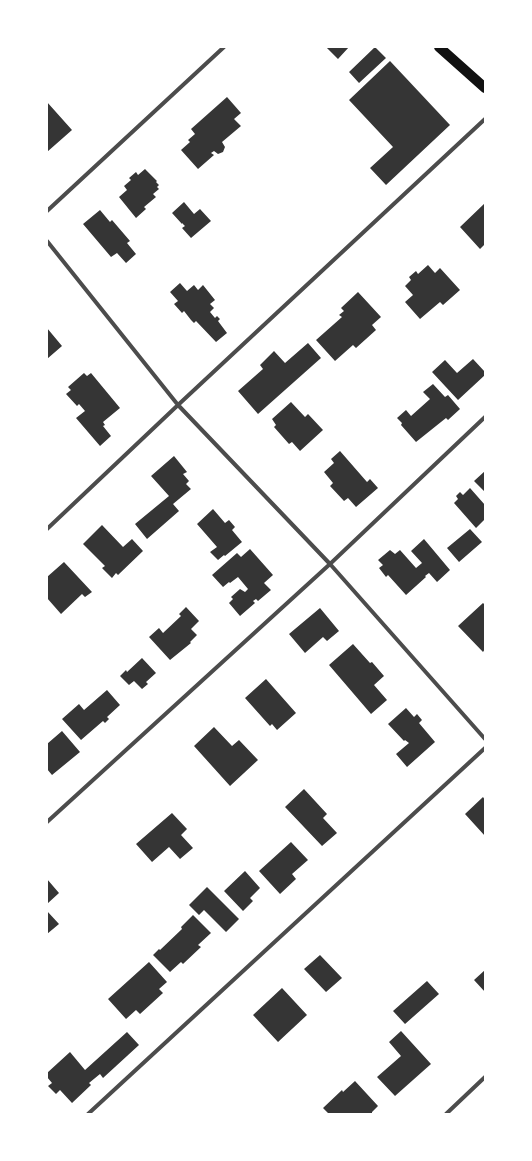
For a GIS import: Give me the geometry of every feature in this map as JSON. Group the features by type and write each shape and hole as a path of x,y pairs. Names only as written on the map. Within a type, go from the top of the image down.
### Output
{"main road":[{"path":"439,47 485,88"}],"street":[{"path":"47,211 224,47"},
{"path":"47,529 485,119"},
{"path":"47,241 178,405 330,564 485,739"},
{"path":"47,822 330,564 485,417"},
{"path":"88,1114 485,748"},
{"path":"446,1114 485,1077"}],"building":[{"path":"326,47 349,47 338,59"},
{"path":"375,47 386,58 359,83 349,72"},
{"path":"390,61 450,125 386,185 370,168 393,147 349,100"},
{"path":"227,97 241,113 234,119 241,126 222,142 225,147 223,152 218,154 214,151 211,153 214,155 198,169 181,150 190,142 188,140 195,134 191,129"},
{"path":"47,102 72,130 47,152"},
{"path":"145,169 157,181 156,182 159,185 157,187 159,189 153,194 156,197 144,207 146,209 136,218 119,197 127,190 124,186 131,180 129,178 136,172 138,175"},
{"path":"184,202 194,214 200,209 211,221 191,238 182,228 185,226 172,213"},
{"path":"485,203 485,244 480,249 460,227"},
{"path":"100,210 110,222 112,220 130,241 127,243 136,254 126,263 117,253 111,257 83,224"},
{"path":"428,265 435,273 440,268 460,290 443,305 440,302 420,319 405,302 413,295 405,286 411,280 409,277 416,271 418,274"},
{"path":"180,283 187,291 194,285 198,290 203,285 215,300 210,304 214,308 210,312 215,318 217,316 220,319 218,321 227,333 216,342 196,321 194,323 184,311 182,313 174,304 178,301 170,292"},
{"path":"358,292 381,317 372,325 376,330 356,348 353,345 335,361 316,340 342,317 339,315 344,311 341,308"},
{"path":"47,328 62,346 47,359"},
{"path":"308,343 321,358 258,414 238,391 263,369 260,365 274,351 285,363"},
{"path":"473,359 485,372 485,375 458,400 432,372 445,360 457,373"},
{"path":"84,373 87,376 91,373 120,408 103,422 105,425 103,426 111,436 100,446 76,418 85,411 79,404 77,406 66,394 71,390 68,387"},
{"path":"433,384 445,397 448,395 460,409 448,420 446,418 416,442 401,425 402,423 397,418 406,410 411,416 430,399 423,392"},
{"path":"291,402 305,417 308,414 323,430 300,451 292,442 289,444 274,427 276,425 272,419"},
{"path":"340,451 367,482 370,479 378,488 356,507 348,498 344,501 330,486 333,483 324,472 334,463 331,459"},
{"path":"174,456 187,472 183,474 189,481 186,484 191,489 173,504 179,511 147,539 135,524 169,496 151,476"},
{"path":"485,471 485,492 474,481"},
{"path":"470,488 485,505 485,519 476,528 454,503 458,499 456,496 460,492 463,495"},
{"path":"213,509 225,523 229,520 235,527 232,530 242,542 218,560 210,552 217,547 197,524"},
{"path":"102,525 123,547 132,539 143,551 118,575 116,573 112,578 102,568 105,566 83,544"},
{"path":"470,529 482,542 459,562 447,548"},
{"path":"424,539 450,570 437,582 429,573 406,595 388,575 386,577 379,568 383,565 378,560 390,550 395,554 400,550 416,568 422,563 411,551"},
{"path":"250,549 273,575 264,583 271,590 258,601 256,599 253,601 255,603 240,616 229,603 233,599 231,597 240,589 245,592 248,589 238,577 223,587 212,575 237,553 241,557"},
{"path":"64,562 92,592 85,597 82,594 61,614 47,598 47,577"},
{"path":"483,603 485,605 485,649 483,652 458,626"},
{"path":"186,607 199,621 191,629 197,635 190,642 191,643 170,660 149,637 159,628 163,633 181,616 179,614"},
{"path":"320,608 339,631 327,641 323,637 305,653 289,634"},
{"path":"353,644 384,676 374,685 387,700 371,714 329,665"},
{"path":"142,658 156,673 146,682 148,684 142,689 134,681 129,685 120,676 126,670 127,672"},
{"path":"266,679 296,713 277,730 272,724 270,726 245,698"},
{"path":"107,690 120,705 107,717 109,719 105,723 103,721 81,740 62,719 79,704 84,710"},
{"path":"406,708 414,717 417,714 422,720 419,723 435,742 407,767 396,754 409,743 405,740 404,741 388,724"},
{"path":"214,727 232,746 239,740 258,760 230,786 194,746"},
{"path":"62,731 80,752 52,775 47,769 47,744"},
{"path":"304,789 327,814 323,818 337,833 322,846 285,807"},
{"path":"483,797 485,800 485,836 465,814"},
{"path":"172,813 187,829 181,835 193,848 180,859 169,847 152,862 136,844"},
{"path":"291,842 308,860 292,874 296,879 280,894 259,871"},
{"path":"245,871 260,888 250,898 253,901 243,911 224,891"},
{"path":"47,879 59,893 47,904"},
{"path":"207,887 239,919 226,932 204,910 199,915 189,905"},
{"path":"47,911 59,924 47,934"},
{"path":"193,915 211,933 198,945 201,947 183,964 181,962 170,972 153,955 182,929 181,927"},
{"path":"320,955 342,978 326,992 304,969"},
{"path":"149,962 167,982 159,989 163,993 140,1014 136,1010 126,1019 108,999"},
{"path":"485,970 485,992 474,980"},
{"path":"427,981 439,994 405,1024 393,1011"},
{"path":"282,988 307,1015 278,1042 253,1015"},
{"path":"401,1031 431,1064 395,1096 377,1077 401,1056 389,1042"},
{"path":"127,1032 139,1045 103,1078 100,1074 89,1083 91,1085 72,1103 60,1090 56,1094 48,1086 52,1083 47,1077 47,1073 70,1052 85,1070"},
{"path":"355,1081 378,1106 372,1114 329,1114 323,1108 342,1090 343,1092"}]}
